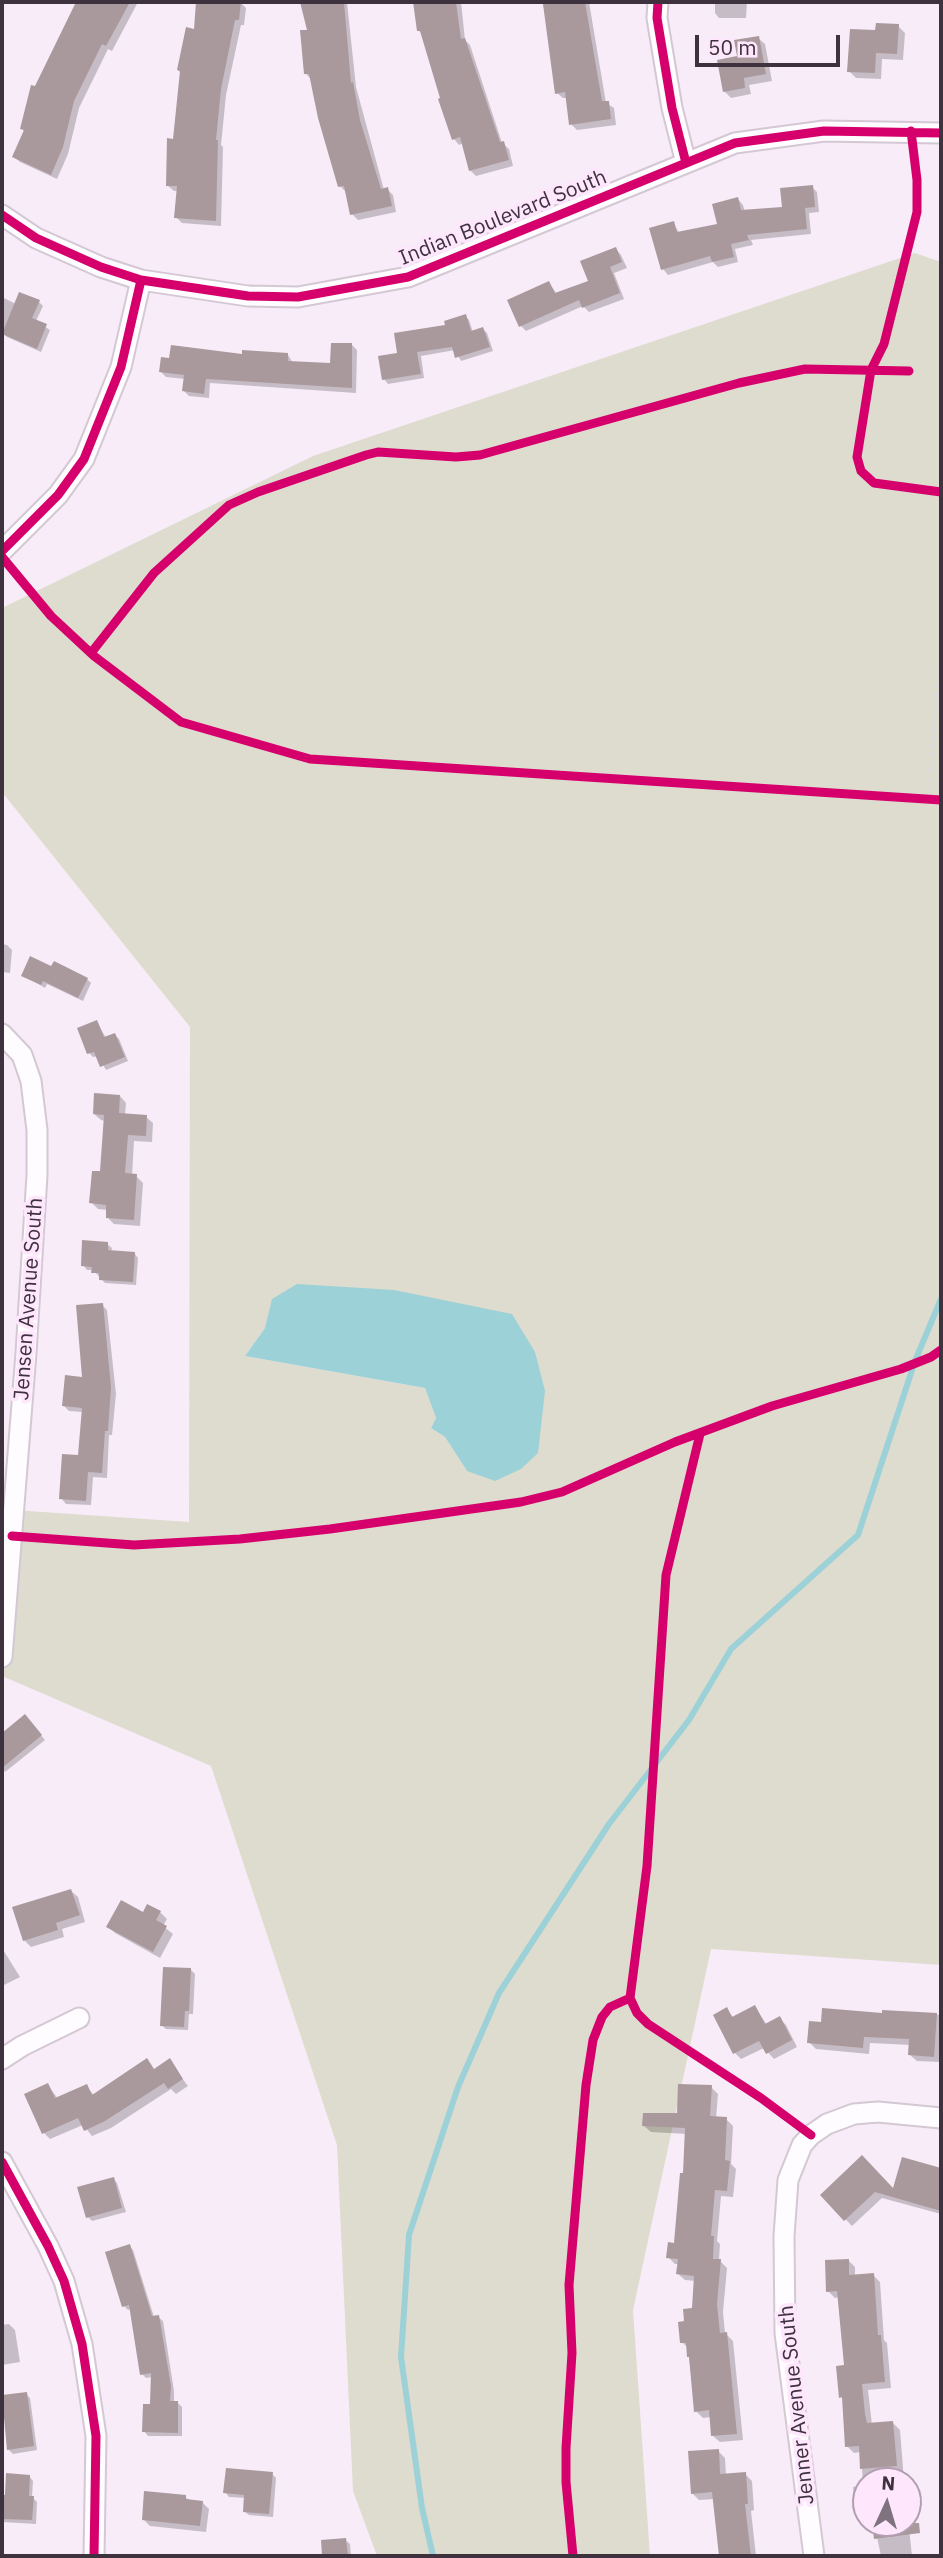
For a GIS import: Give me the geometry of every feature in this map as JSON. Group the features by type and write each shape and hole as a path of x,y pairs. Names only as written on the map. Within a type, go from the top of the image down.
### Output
{"street":[{"path":"658,2 657,18 672,108 686,163"},
{"name":"Indian Boulevard South","path":"2,215 36,238 102,267 141,280 248,296 298,296 408,277 735,143 824,131 941,132"},
{"path":"2,551 58,495 84,459 121,367 141,280"},
{"name":"Jensen Avenue South","path":"2,1034 22,1055 31,1081 37,1130 37,1175 26,1353 2,1657"},
{"path":"2,2059 79,2018"},
{"name":"Jenner Avenue South","path":"814,2556 785,2333 784,2236 788,2180 802,2145 827,2124 854,2114 891,2113 941,2118"},
{"path":"2,2162 64,2281 82,2344 96,2436 94,2556"}],"path":[{"path":"927,798 941,655"}],"shaded area":[{"path":"915,253 941,262 941,1965 711,1949 633,2310 650,2556 377,2556 353,2491 337,2145 211,1766 2,1676 14,1510 189,1522 190,1027 2,792 2,608 313,456","holes":["265,1328 545,1391 467,1471 445,1437 431,1428 436,1418 425,1388 245,1356"]}],"water":[{"path":"297,1284 394,1290 512,1314 535,1352 545,1391 538,1453 521,1469 495,1481 467,1471 445,1437 431,1428 436,1418 425,1388 245,1356 265,1328 272,1299"}],"building":[{"path":"76,2 130,2 106,46 102,44 74,101 63,147 51,175 12,157 24,130 20,129 31,85 35,86"},
{"path":"196,2 241,2 221,89 216,140 216,221 174,218 177,186 166,186 167,138 173,139 180,71 177,70 186,27 194,29"},
{"path":"300,2 344,2 351,83 353,82 360,120 381,189 388,187 392,206 350,215 344,186 338,187 318,118 309,74 304,74 300,30 307,30"},
{"path":"413,2 456,2 461,39 465,38 500,142 504,141 509,160 469,171 460,137 452,140 438,99 440,98 420,31 417,31"},
{"path":"585,2 602,101 609,101 611,119 569,125 565,92 555,94 543,4"},
{"path":"876,23 899,24 897,54 876,53 875,73 847,72 850,29 875,30"},
{"path":"759,36 766,74 744,78 745,88 723,92 717,60 737,56 734,40"},
{"path":"813,185 815,207 805,208 807,229 747,235 749,240 731,244 734,257 712,262 710,256 661,270 649,228 674,221 677,232 717,224 712,204 738,197 741,210 782,207 780,188"},
{"path":"616,247 622,262 610,267 620,293 582,308 579,300 519,327 507,300 549,281 555,293 588,281 580,261"},
{"path":"19,292 40,300 32,318 47,324 37,349 2,334"},
{"path":"466,314 471,331 483,327 490,347 455,358 452,347 417,352 421,374 382,380 378,356 397,353 394,333 445,325 444,321"},
{"path":"331,343 352,343 352,388 206,379 204,394 182,391 184,375 159,372 161,357 169,358 171,345 242,354 242,350 288,353 288,361 330,363"},
{"path":"30,956 51,966 54,961 88,978 78,998 43,981 41,985 21,976"},
{"path":"97,1020 104,1037 115,1033 125,1057 100,1067 94,1052 87,1054 77,1028"},
{"path":"94,1093 120,1095 119,1113 147,1115 146,1136 128,1135 125,1173 137,1174 134,1220 106,1218 106,1205 89,1203 92,1171 100,1171 104,1115 93,1114"},
{"path":"82,1240 108,1242 108,1250 135,1252 133,1282 99,1280 99,1273 91,1273 92,1267 81,1266"},
{"path":"103,1303 111,1387 102,1473 88,1472 86,1501 59,1499 62,1454 78,1455 82,1408 62,1406 65,1375 82,1377 76,1305"},
{"path":"25,1714 42,1735 2,1768 2,1733"},
{"path":"71,1889 80,1915 56,1923 58,1930 23,1941 12,1907"},
{"path":"121,1900 143,1912 147,1904 161,1911 156,1920 167,1926 153,1952 106,1927"},
{"path":"163,1967 191,1968 189,2011 185,2011 184,2027 160,2026"},
{"path":"755,2005 765,2024 780,2016 792,2040 766,2054 759,2041 733,2054 713,2015 727,2007 732,2017"},
{"path":"822,2008 882,2013 882,2010 937,2013 934,2057 908,2055 909,2039 864,2037 863,2048 807,2043 809,2021 821,2022"},
{"path":"147,2058 154,2069 170,2058 183,2079 168,2089 164,2083 105,2121 84,2131 78,2118 42,2134 24,2094 48,2083 55,2098 87,2084 92,2095"},
{"path":"678,2084 712,2085 710,2116 727,2117 725,2160 730,2161 727,2191 715,2190 711,2236 714,2236 713,2259 721,2259 717,2304 720,2333 727,2332 737,2434 711,2436 709,2410 694,2412 689,2357 686,2343 680,2343 678,2322 684,2321 683,2309 692,2308 694,2276 676,2274 678,2259 666,2258 668,2242 674,2243 680,2173 683,2173 685,2128 642,2126 643,2113 677,2113"},
{"path":"862,2155 893,2188 902,2157 941,2168 941,2211 875,2192 844,2221 820,2195"},
{"path":"114,2177 122,2208 86,2218 77,2187"},
{"path":"130,2244 152,2316 159,2315 171,2386 170,2401 178,2401 178,2433 142,2432 143,2404 150,2404 151,2373 140,2375 129,2305 122,2307 105,2252"},
{"path":"849,2259 849,2275 874,2273 878,2335 881,2335 885,2382 862,2384 865,2414 867,2423 893,2421 897,2466 860,2467 859,2446 845,2447 842,2397 839,2398 836,2366 844,2365 837,2291 826,2292 825,2260"},
{"path":"27,2392 34,2446 7,2450 2,2395"},
{"path":"719,2449 720,2474 746,2472 748,2504 745,2504 751,2556 719,2556 712,2492 691,2494 688,2451"},
{"path":"226,2468 273,2472 269,2514 243,2512 244,2495 223,2493"},
{"path":"6,2473 30,2475 29,2496 34,2496 32,2520 2,2519"},
{"path":"144,2491 186,2495 186,2499 203,2501 200,2526 142,2520"},
{"path":"346,2538 348,2556 322,2556 321,2540"}],"waterway":[{"path":"433,2556 422,2508 401,2357 409,2235 458,2087 499,1993 609,1824 689,1720 731,1649 858,1535 915,1361 941,1299"}],"cycle path":[{"path":"658,2 657,18 672,108 686,163"},
{"path":"2,215 36,238 101,267 141,280 248,296 298,297 408,277 735,143 824,131 941,133"},
{"path":"911,131 917,180 917,212 884,344 871,370 857,457 861,471 874,483 941,492"},
{"path":"2,551 58,495 84,459 121,367 141,280"},
{"path":"91,653 154,573 229,505 258,492 378,452 456,457 480,455 739,383 805,369 909,371"},
{"path":"2,557 51,616 94,656 181,722 310,759 941,800"},
{"path":"12,1536 134,1545 240,1539 521,1502 562,1492 675,1442 772,1406 901,1369 941,1350"},
{"path":"700,1434 666,1575 647,1866 630,1998 637,2013 648,2024 761,2098 811,2135"},
{"path":"573,2556 566,2482 572,2353 569,2285 586,2085 593,2040 602,2017 610,2007 630,1998"},
{"path":"2,2162 64,2281 82,2344 96,2436 94,2556"}]}
